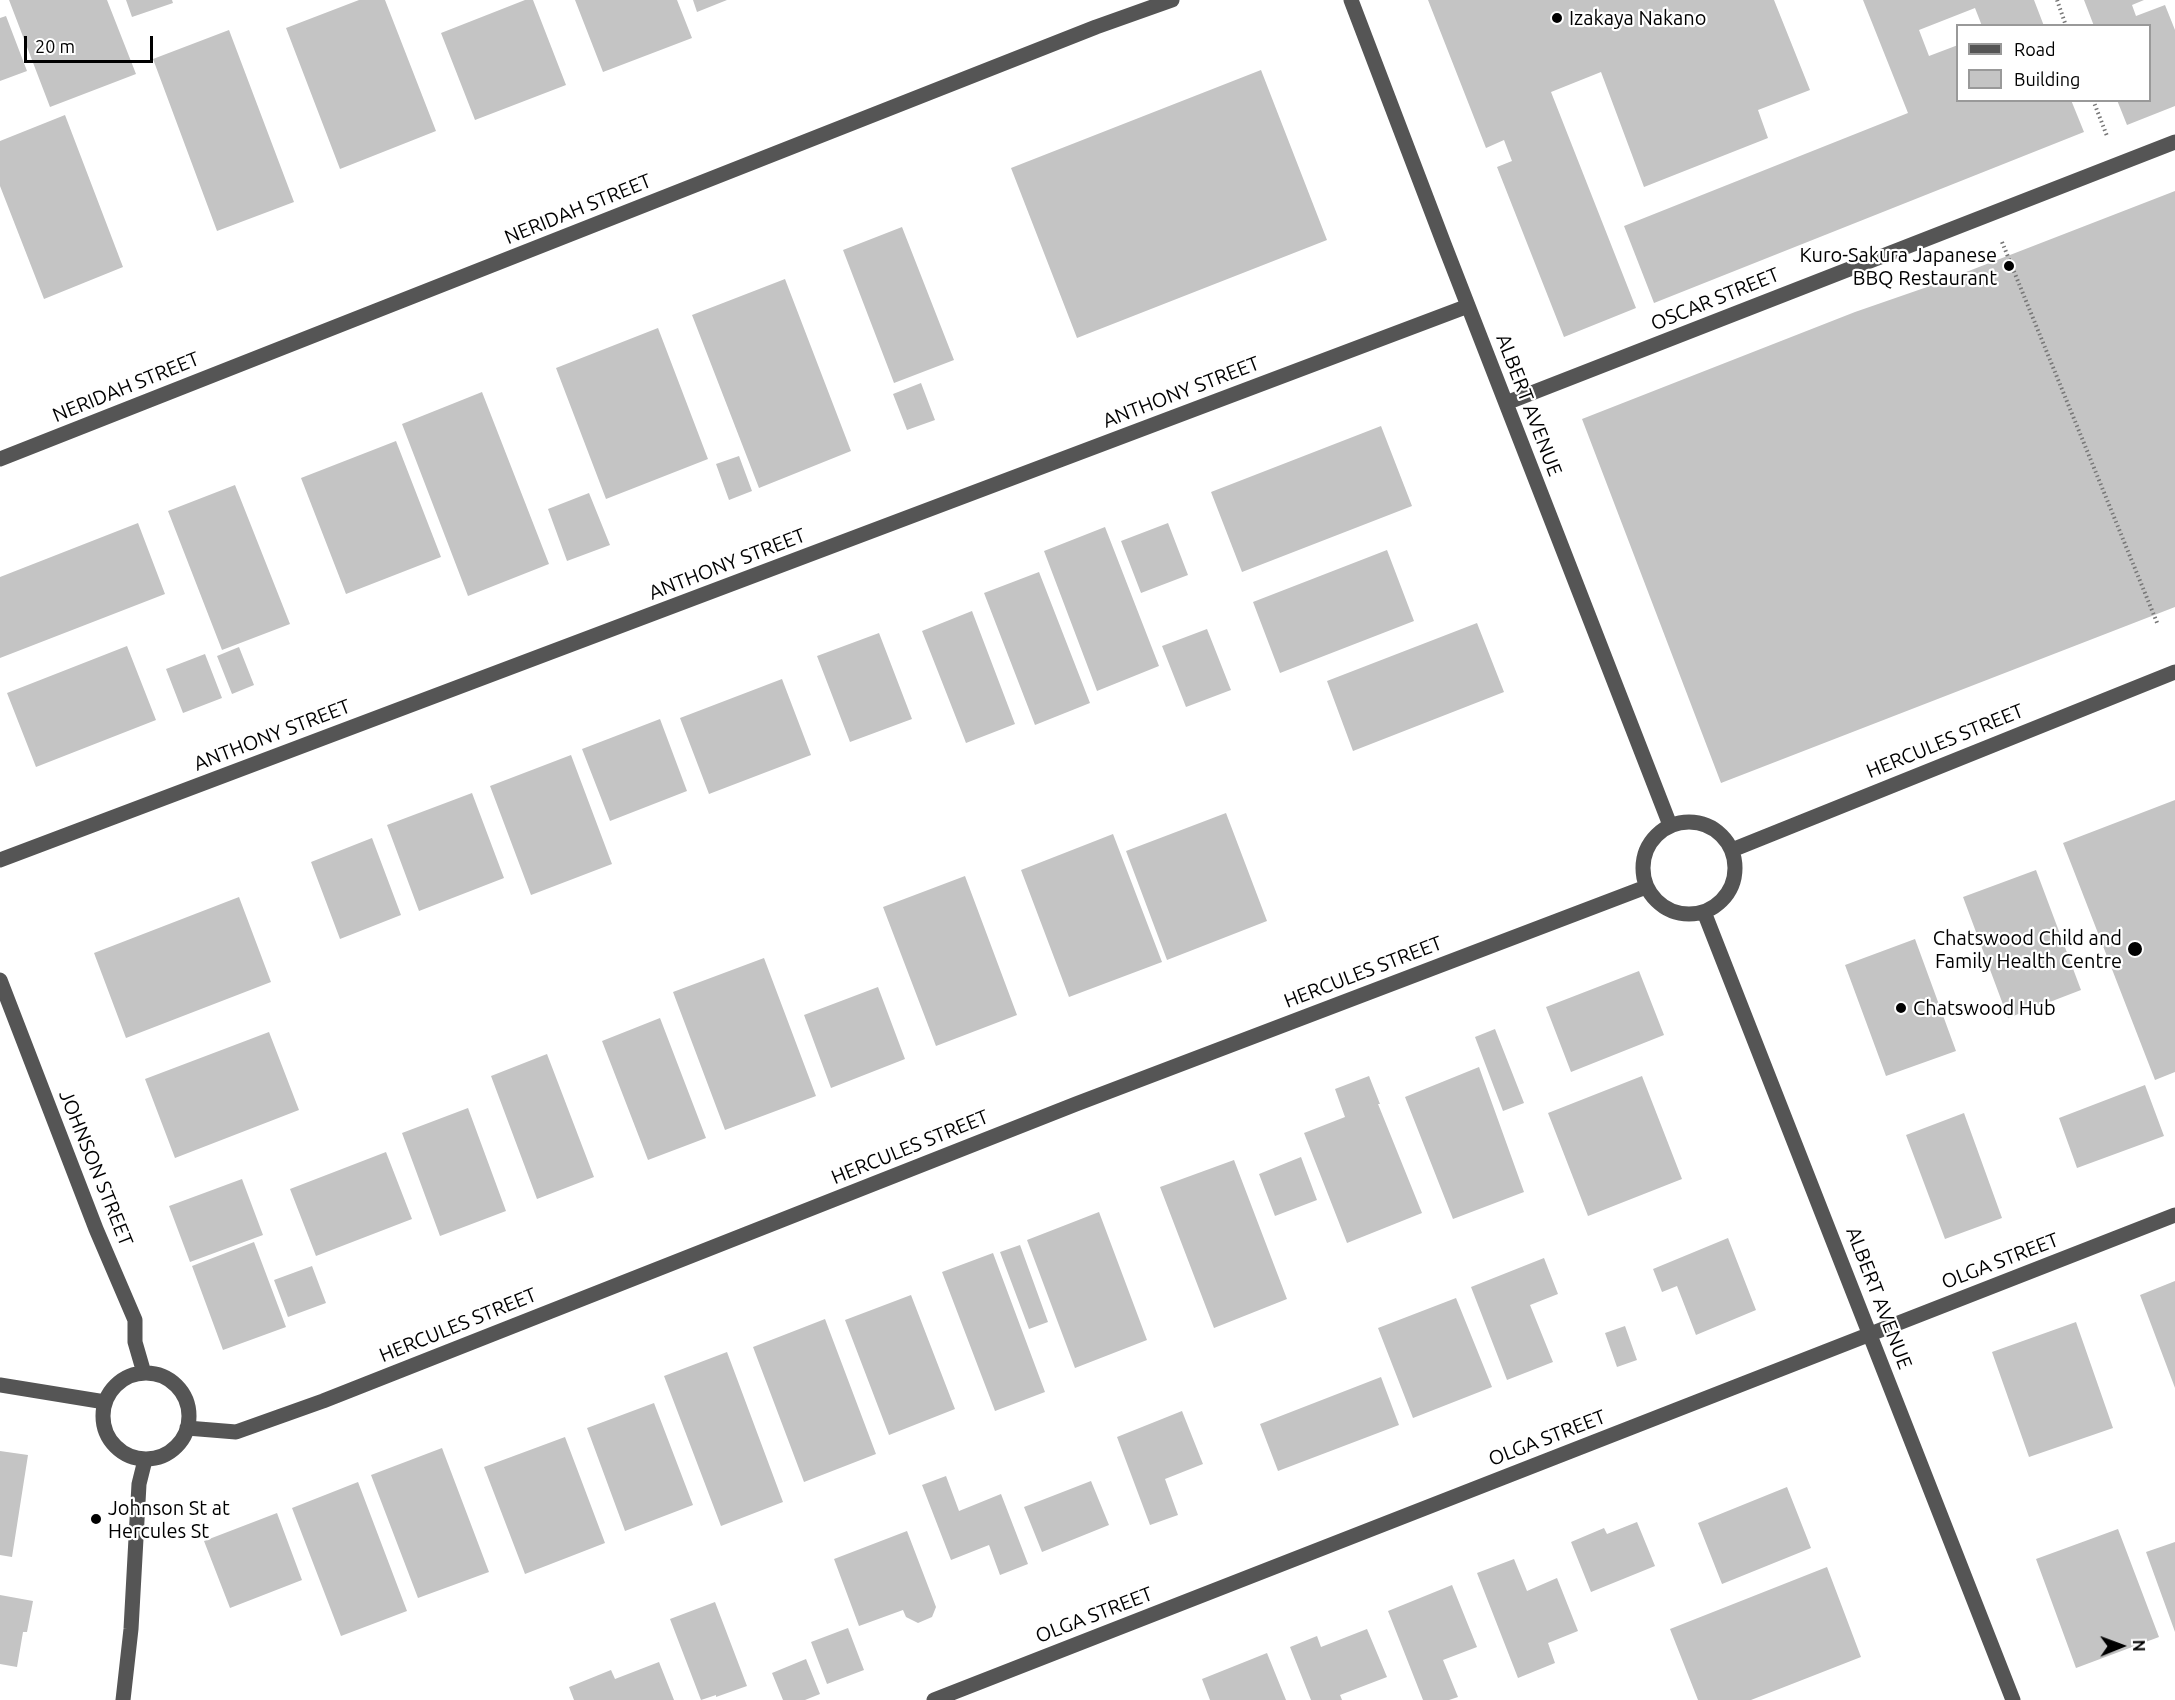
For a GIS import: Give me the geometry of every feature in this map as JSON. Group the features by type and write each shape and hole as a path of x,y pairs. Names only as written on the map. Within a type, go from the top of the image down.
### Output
{"street":[{"name":"NERIDAH STREET","path":"0,459 1063,40 1172,0"},
{"name":"ALBERT AVENUE","path":"1351,0 1670,825"},
{"name":"OSCAR STREET","path":"1506,403 2175,142"},
{"name":"ANTHONY STREET","path":"0,860 1468,306"},
{"name":"HERCULES STREET","path":"1732,850 2175,672"},
{"path":"1688,821 1706,824 1722,835 1732,850 1735,865 1734,880 1728,894 1718,904 1704,912 1691,915 1670,911 1653,898 1646,886 1642,868 1646,850 1656,835 1670,825 1688,821"},
{"name":"HERCULES STREET","path":"187,1428 236,1432 323,1401 1076,1104 1646,886"},
{"name":"ALBERT AVENUE","path":"1704,912 2013,1700"},
{"name":"JOHNSON STREET","path":"0,981 96,1229 135,1320 135,1342 144,1373"},
{"name":"OLGA STREET","path":"934,1700 2175,1215"},
{"path":"144,1373 161,1375 174,1384 185,1396 189,1412 187,1428 178,1445 164,1456 145,1460 125,1455 110,1441 103,1422 105,1402 111,1390 132,1375 144,1373"},
{"path":"0,1384 105,1402"},
{"path":"123,1700 131,1629 139,1484 145,1460"}],"path":[{"path":"2056,0 2065,24"},
{"path":"2094,102 2117,163"},
{"path":"2002,243 2158,625"}],"building":[{"path":"9,0 107,0 136,74 50,107"},
{"path":"126,0 172,0 173,3 132,17"},
{"path":"359,0 385,0 436,131 340,169 286,28"},
{"path":"525,0 533,0 566,85 475,120 441,33"},
{"path":"575,0 677,0 692,38 603,72"},
{"path":"693,0 727,0 697,12"},
{"path":"1428,0 1774,0 1810,90 1758,110 1768,138 1644,187 1601,72 1551,92 1636,308 1564,337 1497,167 1512,161 1504,140 1486,148"},
{"path":"1863,0 2034,0 2043,24 1981,24 1975,8 1919,30 1929,56 1956,46 1956,102 2072,102 2084,132 1654,303 1624,226 1908,113"},
{"path":"2084,0 2144,0 2132,5 2136,16 2165,5 2175,30 2175,106 2127,125 2118,102 2151,102 2151,24 2093,24"},
{"path":"6,16 27,71 0,81 0,18"},
{"path":"229,30 294,202 217,231 153,59"},
{"path":"1261,70 1327,240 1077,338 1011,168"},
{"path":"65,115 123,267 44,299 0,186 0,141"},
{"path":"2175,191 2175,607 1721,783 1582,419 1855,312 1930,286"},
{"path":"902,227 954,360 894,383 843,250"},
{"path":"785,279 851,451 759,488 692,315"},
{"path":"658,328 708,459 606,499 556,368"},
{"path":"921,383 935,420 907,430 893,394"},
{"path":"482,392 549,564 468,596 402,424"},
{"path":"1381,426 1412,506 1242,572 1211,492"},
{"path":"396,441 441,557 346,594 301,478"},
{"path":"739,456 752,491 729,500 716,464"},
{"path":"235,485 290,624 222,650 168,511"},
{"path":"589,493 610,545 567,561 548,509"},
{"path":"138,523 165,594 0,658 0,577"},
{"path":"1168,523 1188,575 1141,593 1121,541"},
{"path":"1105,527 1159,666 1097,691 1044,551"},
{"path":"1387,550 1414,621 1280,673 1253,602"},
{"path":"1039,572 1090,703 1035,725 984,593"},
{"path":"972,611 1015,724 966,743 922,631"},
{"path":"1477,623 1504,692 1353,751 1327,681"},
{"path":"1207,629 1231,690 1186,707 1162,646"},
{"path":"879,633 912,719 850,742 817,656"},
{"path":"127,646 156,720 36,767 7,693"},
{"path":"239,647 254,685 232,694 217,656"},
{"path":"205,654 222,698 183,713 166,669"},
{"path":"782,679 811,755 709,794 680,718"},
{"path":"660,719 687,791 610,821 582,749"},
{"path":"571,755 612,864 531,895 490,786"},
{"path":"472,793 504,878 419,911 387,825"},
{"name":"Chatswood Child and Family Health Centre","path":"2175,800 2175,1072 2155,1080 2063,843"},
{"path":"1226,813 1267,921 1167,960 1126,851"},
{"path":"1113,834 1162,962 1069,997 1021,870"},
{"path":"372,838 401,915 340,939 311,862"},
{"path":"2036,870 2081,990 2008,1018 1963,897"},
{"path":"965,876 1017,1015 936,1046 883,907"},
{"path":"239,897 271,982 126,1038 94,953"},
{"name":"Chatswood Hub","path":"1915,939 1956,1051 1886,1076 1845,965"},
{"path":"764,958 816,1096 725,1130 673,992"},
{"path":"1639,971 1664,1035 1571,1072 1546,1007"},
{"path":"878,987 905,1059 831,1088 804,1015"},
{"path":"660,1018 706,1138 648,1160 602,1041"},
{"path":"1495,1029 1524,1103 1503,1111 1475,1037"},
{"path":"269,1032 299,1110 175,1158 145,1079"},
{"path":"547,1054 594,1177 537,1199 491,1076"},
{"path":"1479,1067 1524,1192 1453,1219 1405,1097"},
{"path":"1369,1076 1422,1213 1347,1243 1304,1133 1345,1117 1335,1089"},
{"path":"1642,1076 1682,1179 1588,1216 1548,1113"},
{"path":"2145,1085 2164,1136 2077,1168 2059,1118"},
{"path":"468,1108 506,1211 440,1236 402,1133"},
{"path":"1964,1113 2002,1218 1945,1239 1906,1135"},
{"path":"386,1152 412,1219 316,1256 290,1189"},
{"path":"1301,1157 1317,1200 1275,1216 1259,1174"},
{"path":"1234,1160 1287,1299 1214,1328 1160,1187"},
{"path":"242,1179 263,1235 190,1262 169,1206"},
{"path":"1099,1212 1147,1340 1075,1368 1027,1240"},
{"path":"1728,1238 1756,1310 1696,1335 1677,1286 1662,1292 1653,1269"},
{"path":"254,1242 286,1327 223,1350 192,1266"},
{"path":"1020,1245 1048,1322 1029,1329 1000,1252"},
{"path":"993,1253 1045,1392 995,1411 942,1272"},
{"path":"1544,1258 1558,1294 1530,1305 1553,1362 1507,1380 1471,1287"},
{"path":"312,1266 326,1303 288,1317 274,1280"},
{"path":"2175,1281 2175,1388 2140,1295"},
{"path":"911,1295 955,1409 889,1435 845,1320"},
{"path":"1456,1298 1492,1387 1413,1418 1378,1328"},
{"path":"825,1319 876,1454 804,1482 753,1347"},
{"path":"2076,1322 2113,1428 2029,1457 1992,1352"},
{"path":"1625,1326 1637,1360 1617,1367 1605,1333"},
{"path":"727,1352 783,1502 721,1526 664,1376"},
{"path":"1381,1377 1399,1425 1278,1471 1260,1424"},
{"path":"654,1403 693,1505 625,1531 587,1428"},
{"path":"1182,1411 1203,1464 1165,1479 1178,1515 1150,1525 1117,1437"},
{"path":"565,1437 605,1543 525,1574 484,1467"},
{"path":"442,1448 489,1572 418,1598 371,1475"},
{"path":"0,1451 28,1455 12,1557 0,1555"},
{"path":"946,1476 959,1511 1001,1494 1028,1564 1000,1575 989,1545 951,1560 922,1485"},
{"path":"1091,1481 1109,1525 1042,1552 1024,1507"},
{"path":"358,1482 407,1611 341,1636 292,1508"},
{"path":"1787,1487 1811,1548 1722,1584 1698,1523"},
{"path":"277,1513 302,1580 230,1608 204,1541"},
{"path":"1637,1522 1655,1566 1591,1592 1571,1542 1604,1528 1607,1534"},
{"path":"2118,1529 2159,1637 2076,1668 2036,1559"},
{"path":"907,1531 936,1607 932,1617 918,1623 906,1617 903,1610 859,1626 834,1559"},
{"path":"2175,1542 2175,1632 2146,1552"},
{"path":"1514,1559 1527,1591 1557,1578 1578,1631 1548,1643 1555,1663 1518,1678 1477,1573"},
{"path":"1827,1567 1861,1657 1751,1700 1698,1700 1670,1629"},
{"path":"1452,1585 1477,1647 1443,1660 1458,1697 1449,1700 1423,1700 1388,1611"},
{"path":"0,1595 33,1601 27,1632 23,1632 17,1667 0,1664"},
{"path":"715,1602 747,1686 701,1700 670,1619"},
{"path":"848,1628 864,1670 827,1684 811,1642"},
{"path":"1367,1629 1387,1677 1340,1695 1342,1700 1311,1700 1290,1647 1317,1636 1321,1647"},
{"path":"1267,1653 1286,1700 1210,1700 1202,1679"},
{"path":"806,1659 820,1694 805,1700 783,1700 772,1673"},
{"path":"659,1662 674,1700 574,1700 569,1687 611,1670 615,1679"}],"place":[{"name":"Izakaya Nakano","path":"1557,18"},
{"name":"Kuro-Sakura Japanese BBQ Restaurant","path":"2009,266"},
{"name":"Chatswood Child and Family Health Centre","path":"2135,949"},
{"name":"Chatswood Hub","path":"1901,1008"},
{"name":"Johnson St at Hercules St","path":"96,1519"}]}
